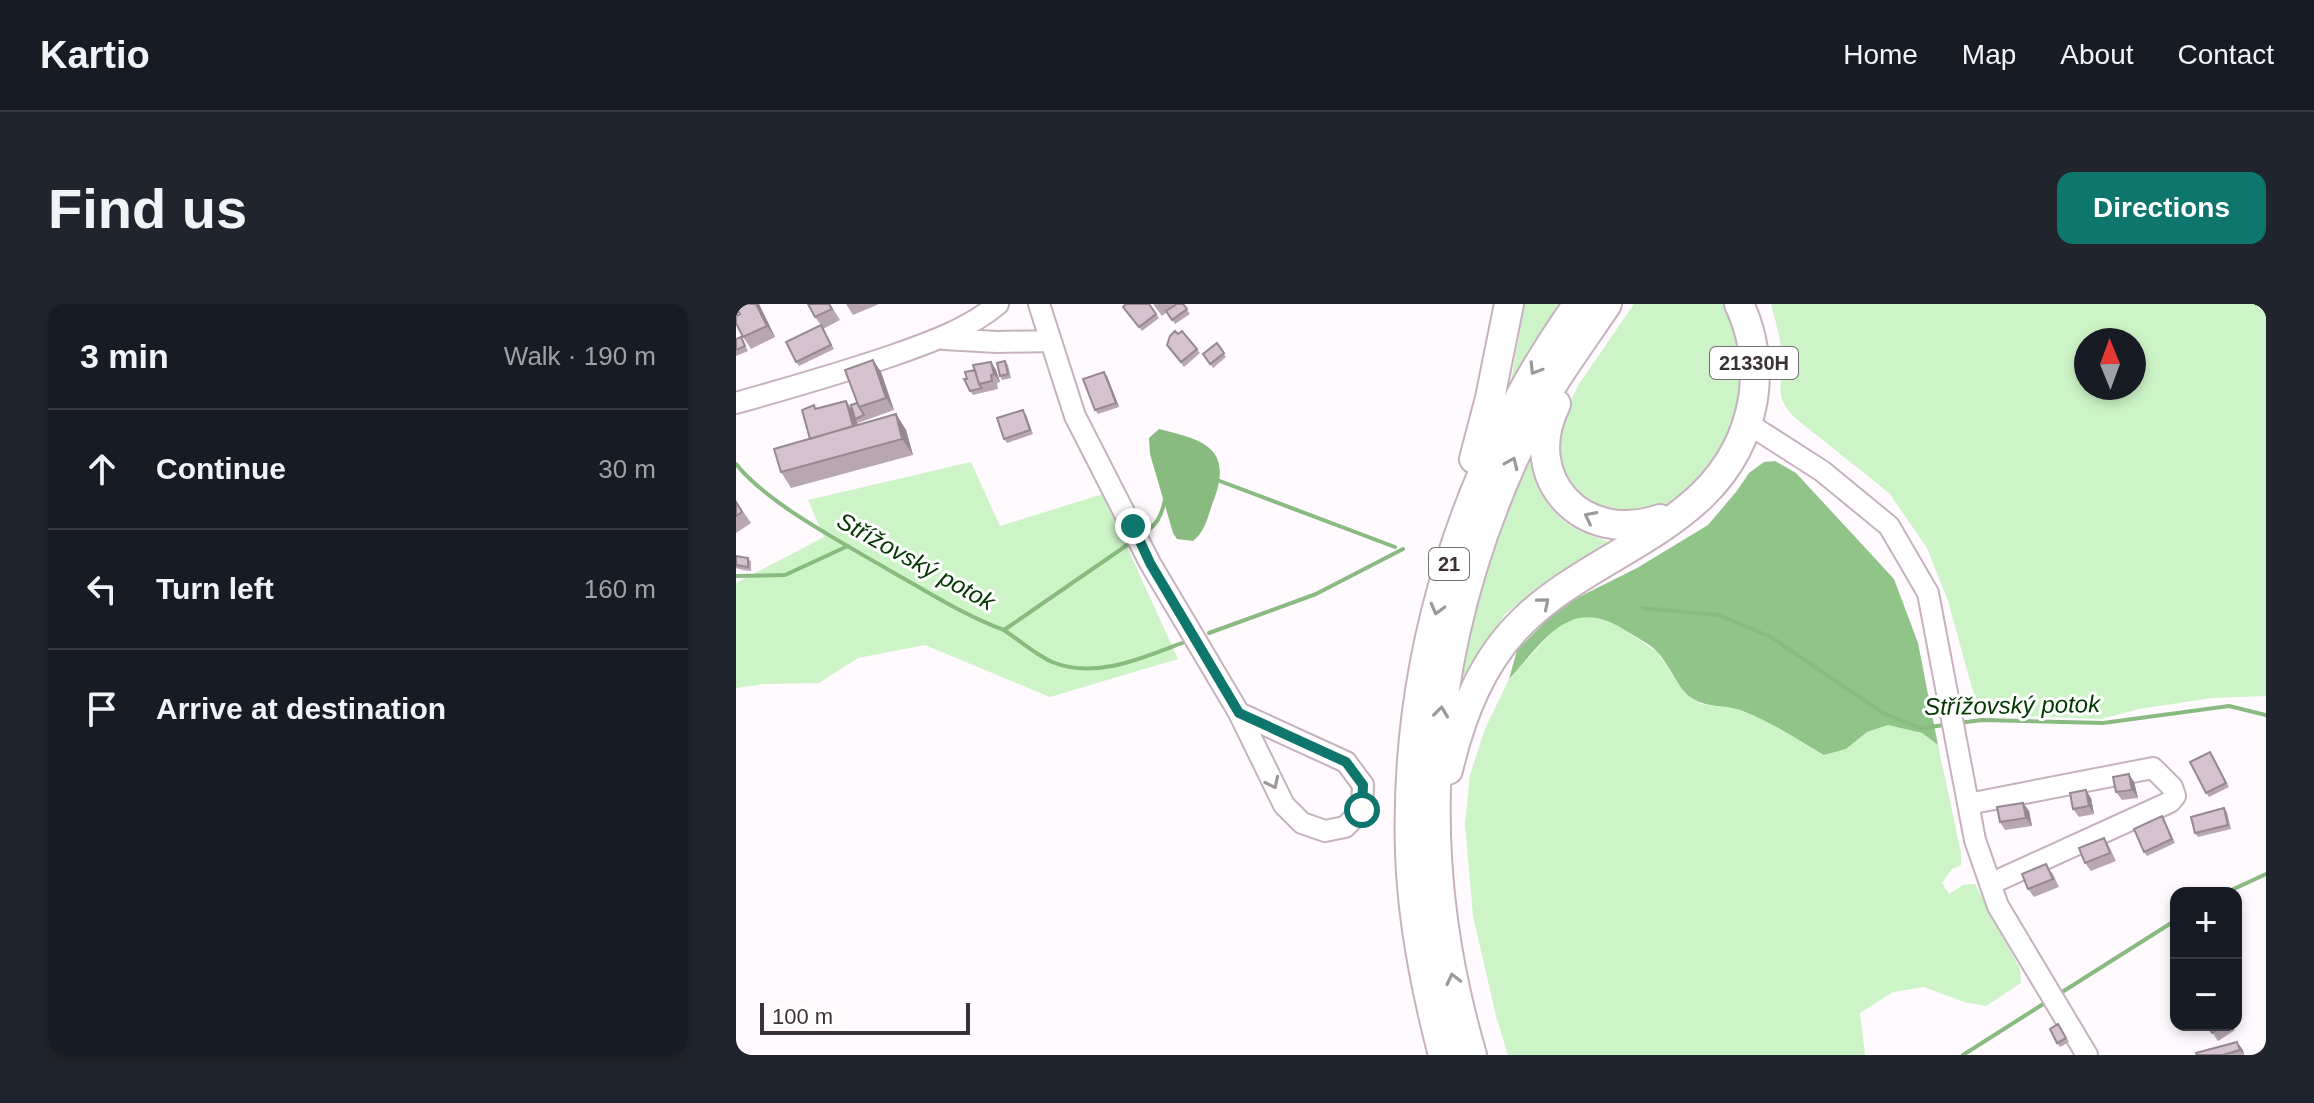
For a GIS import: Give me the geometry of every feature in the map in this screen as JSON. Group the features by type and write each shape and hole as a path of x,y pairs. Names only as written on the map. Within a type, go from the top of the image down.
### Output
{"highway":[{"path":"1452,551 1490,398 1509,304"},
{"name":"21","path":"1443,1055 1422,958 1410,852 1416,715 1430,633 1452,551 1504,425 1527,382 1578,304"},
{"name":"21","path":"1472,1055 1447,954 1436,818 1435,777 1440,716 1453,636 1473,561 1530,424 1607,304"},
{"path":"1618,304 1561,393 1549,420 1544,444 1546,457 1556,488 1567,501 1591,520 1626,528 1667,517 1711,487 1733,457 1747,423"},
{"name":"21330H","path":"1739,304 1754,354 1754,390 1747,423"},
{"name":"21","path":"1436,818 1470,699 1507,638 1571,582 1690,509 1711,487"}],"street":[{"path":"736,403 839,375 940,339 980,319 998,304"},
{"path":"1039,304 1075,416 1150,563 1239,713 1284,805 1302,823 1325,831 1345,827 1362,810 1363,785 1346,762 1239,713"},
{"path":"940,339 1050,341"},
{"path":"1747,423 1822,471 1889,526 1928,593 1975,840 1990,884 1998,906 2087,1055"},
{"path":"1968,804 2153,768 2172,787 2175,796 2170,802 1990,884"}],"shaded area":[{"path":"1525,304 1558,304 1510,386"},
{"path":"1634,304 1727,304 1739,338 1742,389 1723,451 1682,498 1627,515 1601,511 1566,482 1557,445 1562,417 1579,384"},
{"path":"1771,304 2266,304 2266,696 2212,698 2139,709 2101,719 2005,715 1977,706 1948,601 1927,548 1889,493 1794,417 1784,403 1780,392 1782,363"},
{"path":"1159,429 1201,443 1211,449 1217,458 1219,484 1206,523 1193,541 1177,539 1173,533 1150,454 1149,438"},
{"path":"1532,449 1539,485 1554,511 1577,529 1611,542 1604,550 1562,570 1505,614 1481,651 1454,708 1478,587 1497,526"},
{"path":"1775,461 1796,473 1894,579 1918,643 1938,745 1922,733 1888,725 1867,732 1846,749 1824,755 1754,715 1690,697 1652,647 1608,621 1590,617 1575,619 1561,626 1509,679 1517,650 1561,606 1637,568 1708,525 1749,473 1764,462"},
{"path":"971,462 1000,526 1103,494 1178,659 1050,697 925,645 858,658 819,683 736,688 736,583 824,537 808,500"},
{"path":"1588,615 1614,623 1657,652 1686,695 1701,704 1740,709 1767,721 1824,755 1846,749 1867,732 1888,725 1922,733 1938,745 1961,853 1961,865 1952,869 1942,883 1949,894 1963,885 1975,884 2020,969 2021,983 1986,1006 1964,1002 1924,987 1893,992 1860,1013 1865,1055 1508,1055 1473,916 1465,824 1470,775 1485,729 1509,679 1554,630 1567,620"}],"building":[{"path":"736,304 756,304 767,326 743,337 736,323 736,316 740,314"},
{"path":"808,304 829,304 832,309 815,317"},
{"path":"1126,304 1149,304 1156,314 1139,327 1123,307"},
{"path":"1183,304 1187,309 1172,320 1166,311"},
{"path":"821,325 831,345 796,362 786,342"},
{"path":"1175,331 1178,334 1182,331 1197,349 1181,362 1167,345"},
{"path":"741,337 745,346 736,350 736,339"},
{"path":"1217,343 1224,353 1210,364 1203,354"},
{"path":"873,360 886,398 859,407 845,370"},
{"path":"1005,361 1008,374 1000,376 997,363"},
{"path":"991,362 992,381 979,384 973,365"},
{"path":"975,370 982,388 970,391 964,379 967,379 965,372"},
{"path":"1104,372 1116,403 1095,410 1083,379"},
{"path":"846,401 853,426 810,439 802,410 814,405 815,409"},
{"path":"857,403 864,415 855,419 851,405"},
{"path":"1023,410 1030,430 1004,439 997,418"},
{"path":"896,414 902,439 781,472 774,449"},
{"path":"736,502 742,512 736,516"},
{"path":"736,556 748,558 748,567 736,565"},
{"path":"2210,752 2226,783 2206,793 2190,762"},
{"path":"2129,774 2132,790 2116,792 2113,777"},
{"path":"2086,790 2089,806 2073,809 2070,793"},
{"path":"2023,803 2026,818 2000,822 1997,807"},
{"path":"2224,808 2228,825 2195,833 2191,817"},
{"path":"2162,816 2172,839 2144,852 2134,829"},
{"path":"2104,838 2110,853 2085,863 2079,848"},
{"path":"2046,864 2053,879 2028,889 2022,874"},
{"path":"2058,1024 2066,1038 2057,1043 2050,1029"},
{"path":"2237,1042 2240,1050 2223,1055 2196,1053"}],"waterway":[{"name":"Střížovský potok","path":"736,464 768,495 810,524 948,604 1004,630 1133,541"},
{"name":"Střížovský potok","path":"1217,480 1395,547"},
{"name":"Střížovský potok","path":"1143,534 1158,519 1165,499"},
{"path":"736,576 785,575 848,546"},
{"path":"1209,633 1316,594 1403,549"},
{"name":"Střížovský potok","path":"1643,608 1719,615 1771,637 1883,713 1920,728 1945,725"},
{"path":"1004,630 1052,662 1086,669 1121,664 1187,641"},
{"name":"Střížovský potok","path":"1958,723 1982,720 2103,723 2229,706 2266,715"},
{"path":"2238,887 2266,874"},
{"path":"2059,994 2170,924"},
{"path":"1963,1055 2048,1001"}],"route":[{"path":"1133,526 1150,563 1239,713 1346,762 1363,785 1362,810"}]}
